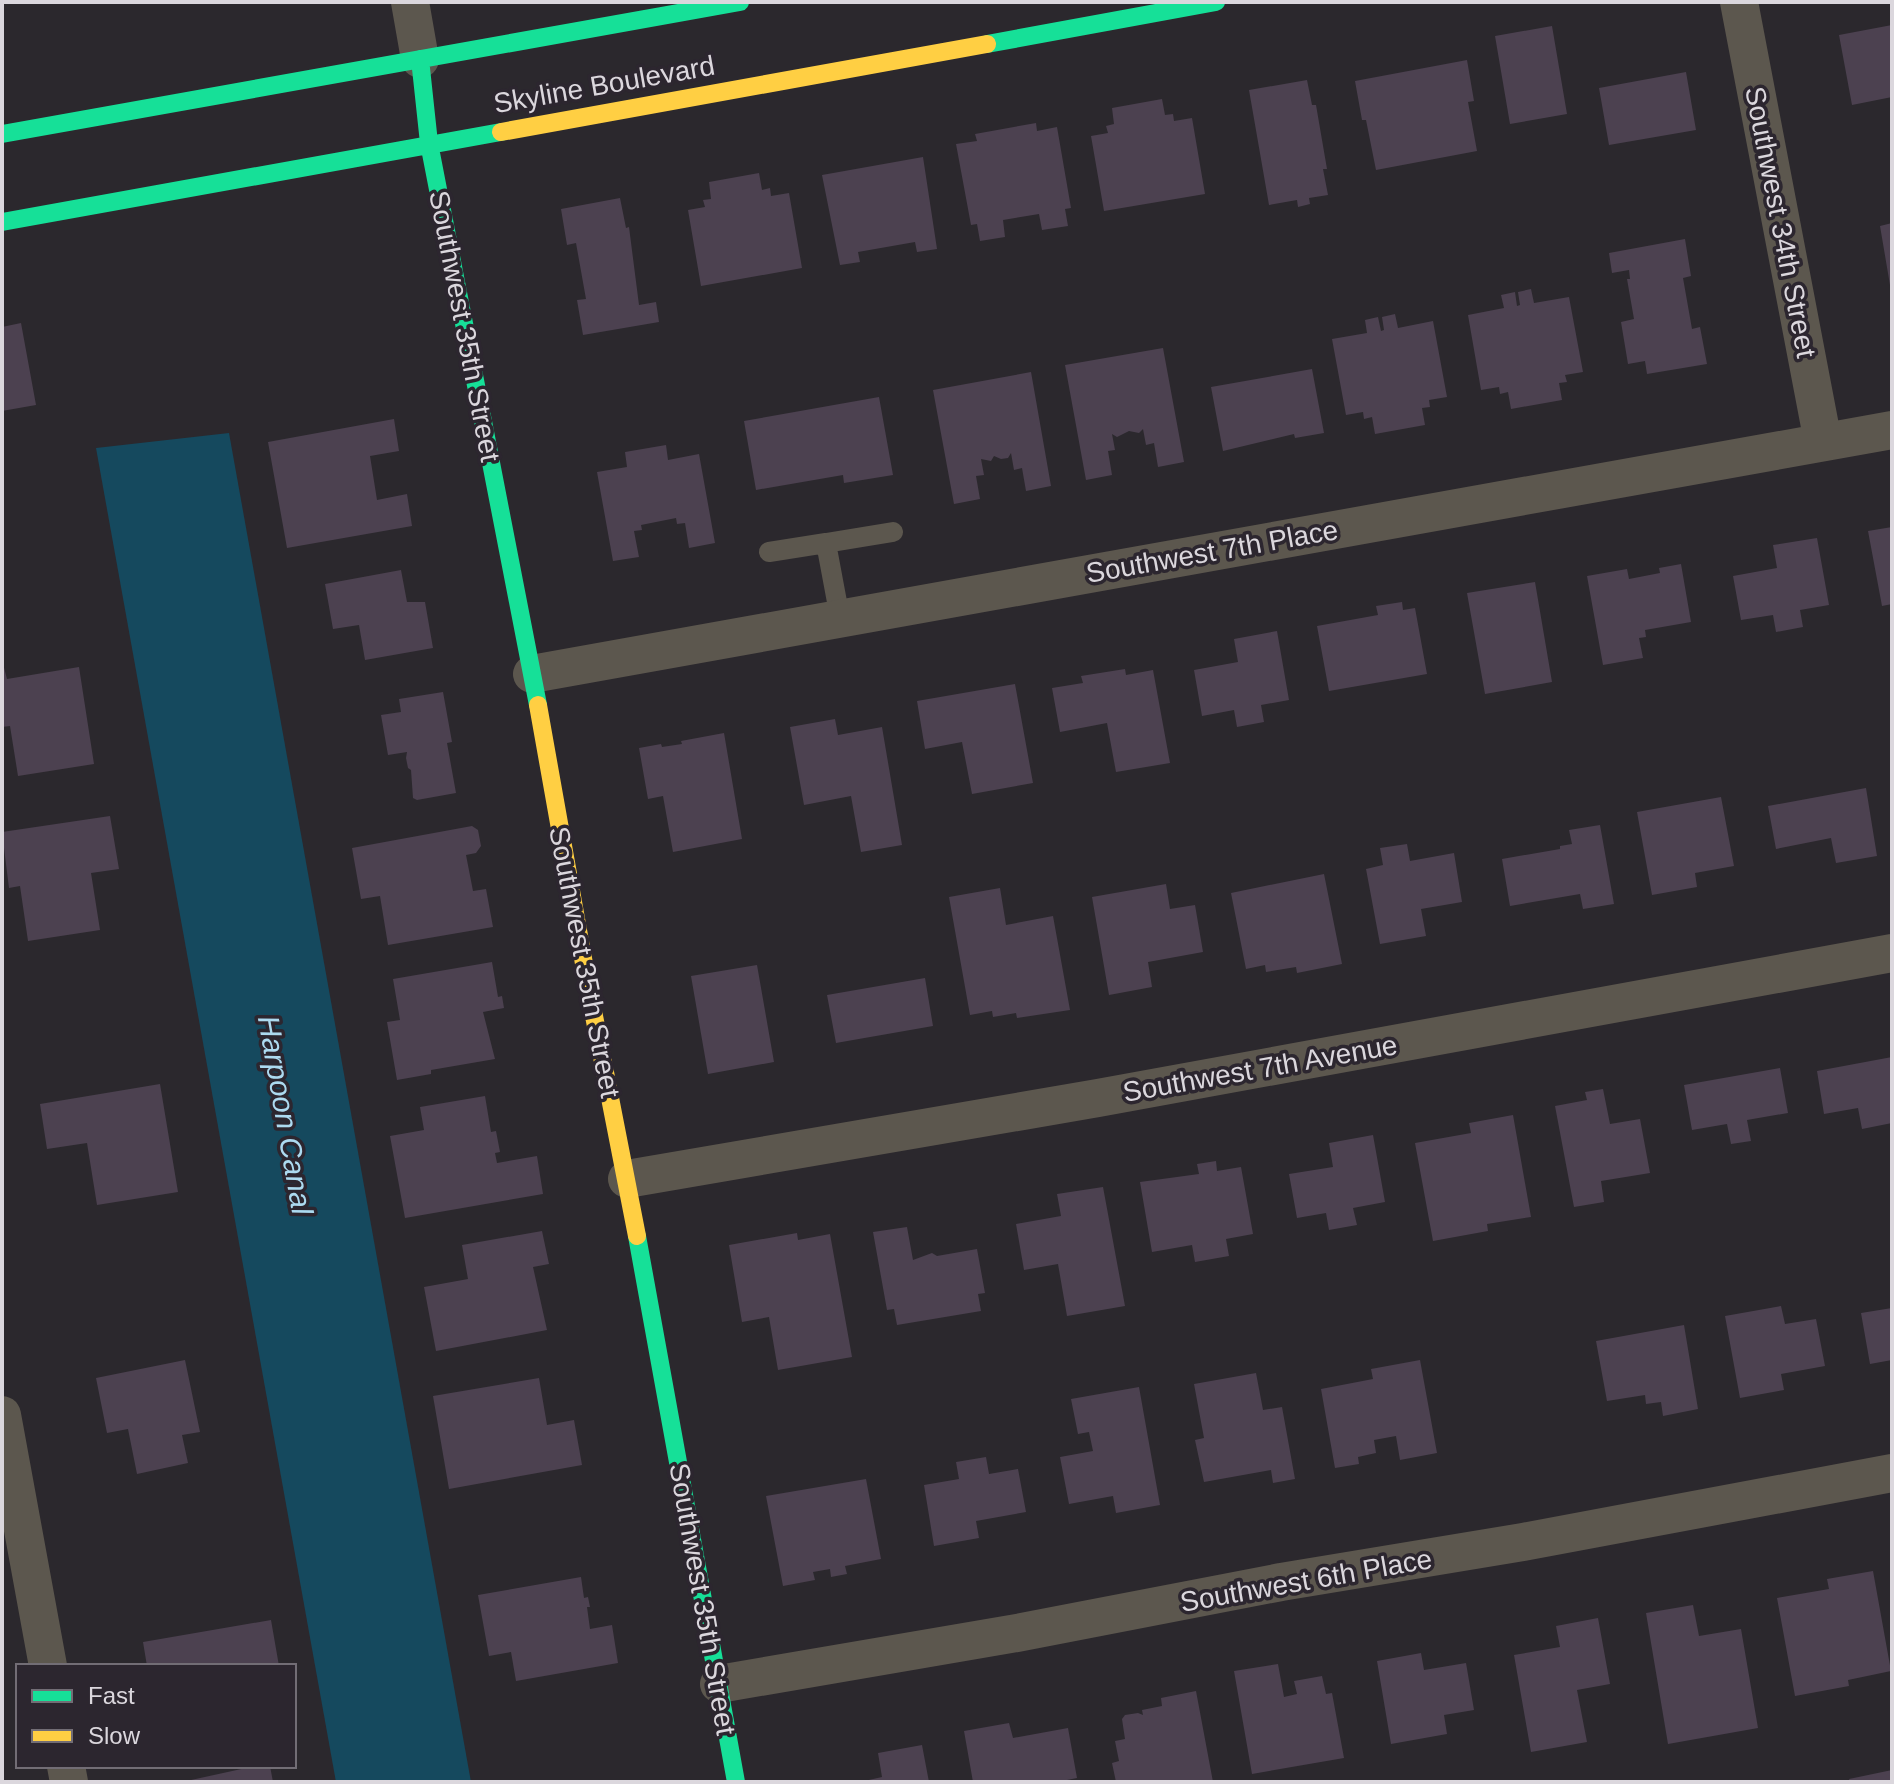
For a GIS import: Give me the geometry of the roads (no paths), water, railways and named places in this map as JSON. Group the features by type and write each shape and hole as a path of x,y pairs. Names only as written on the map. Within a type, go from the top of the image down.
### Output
{"street":[{"path":"410,2 420,59"},
{"name":"Skyline Boulevard","path":"2,134 740,2"},
{"name":"Skyline Boulevard","path":"2,222 1216,2"},
{"name":"Southwest 34th Street","path":"1739,2 1823,442"},
{"name":"Southwest 35th Street","path":"420,59 429,143 627,1179 736,1782"},
{"name":"Southwest 7th Place","path":"532,674 1892,430"},
{"name":"Southwest 7th Avenue","path":"627,1179 1098,1098 1892,953"},
{"path":"2,1415 48,1664"},
{"name":"Southwest 6th Place","path":"719,1684 1017,1633 1281,1582 1523,1542 1892,1473"}],"lane":[{"path":"769,552 893,532"},
{"path":"826,543 840,618"}],"water":[{"name":"Harpoon Canal","path":"229,433 471,1782 336,1782 96,448"}]}
